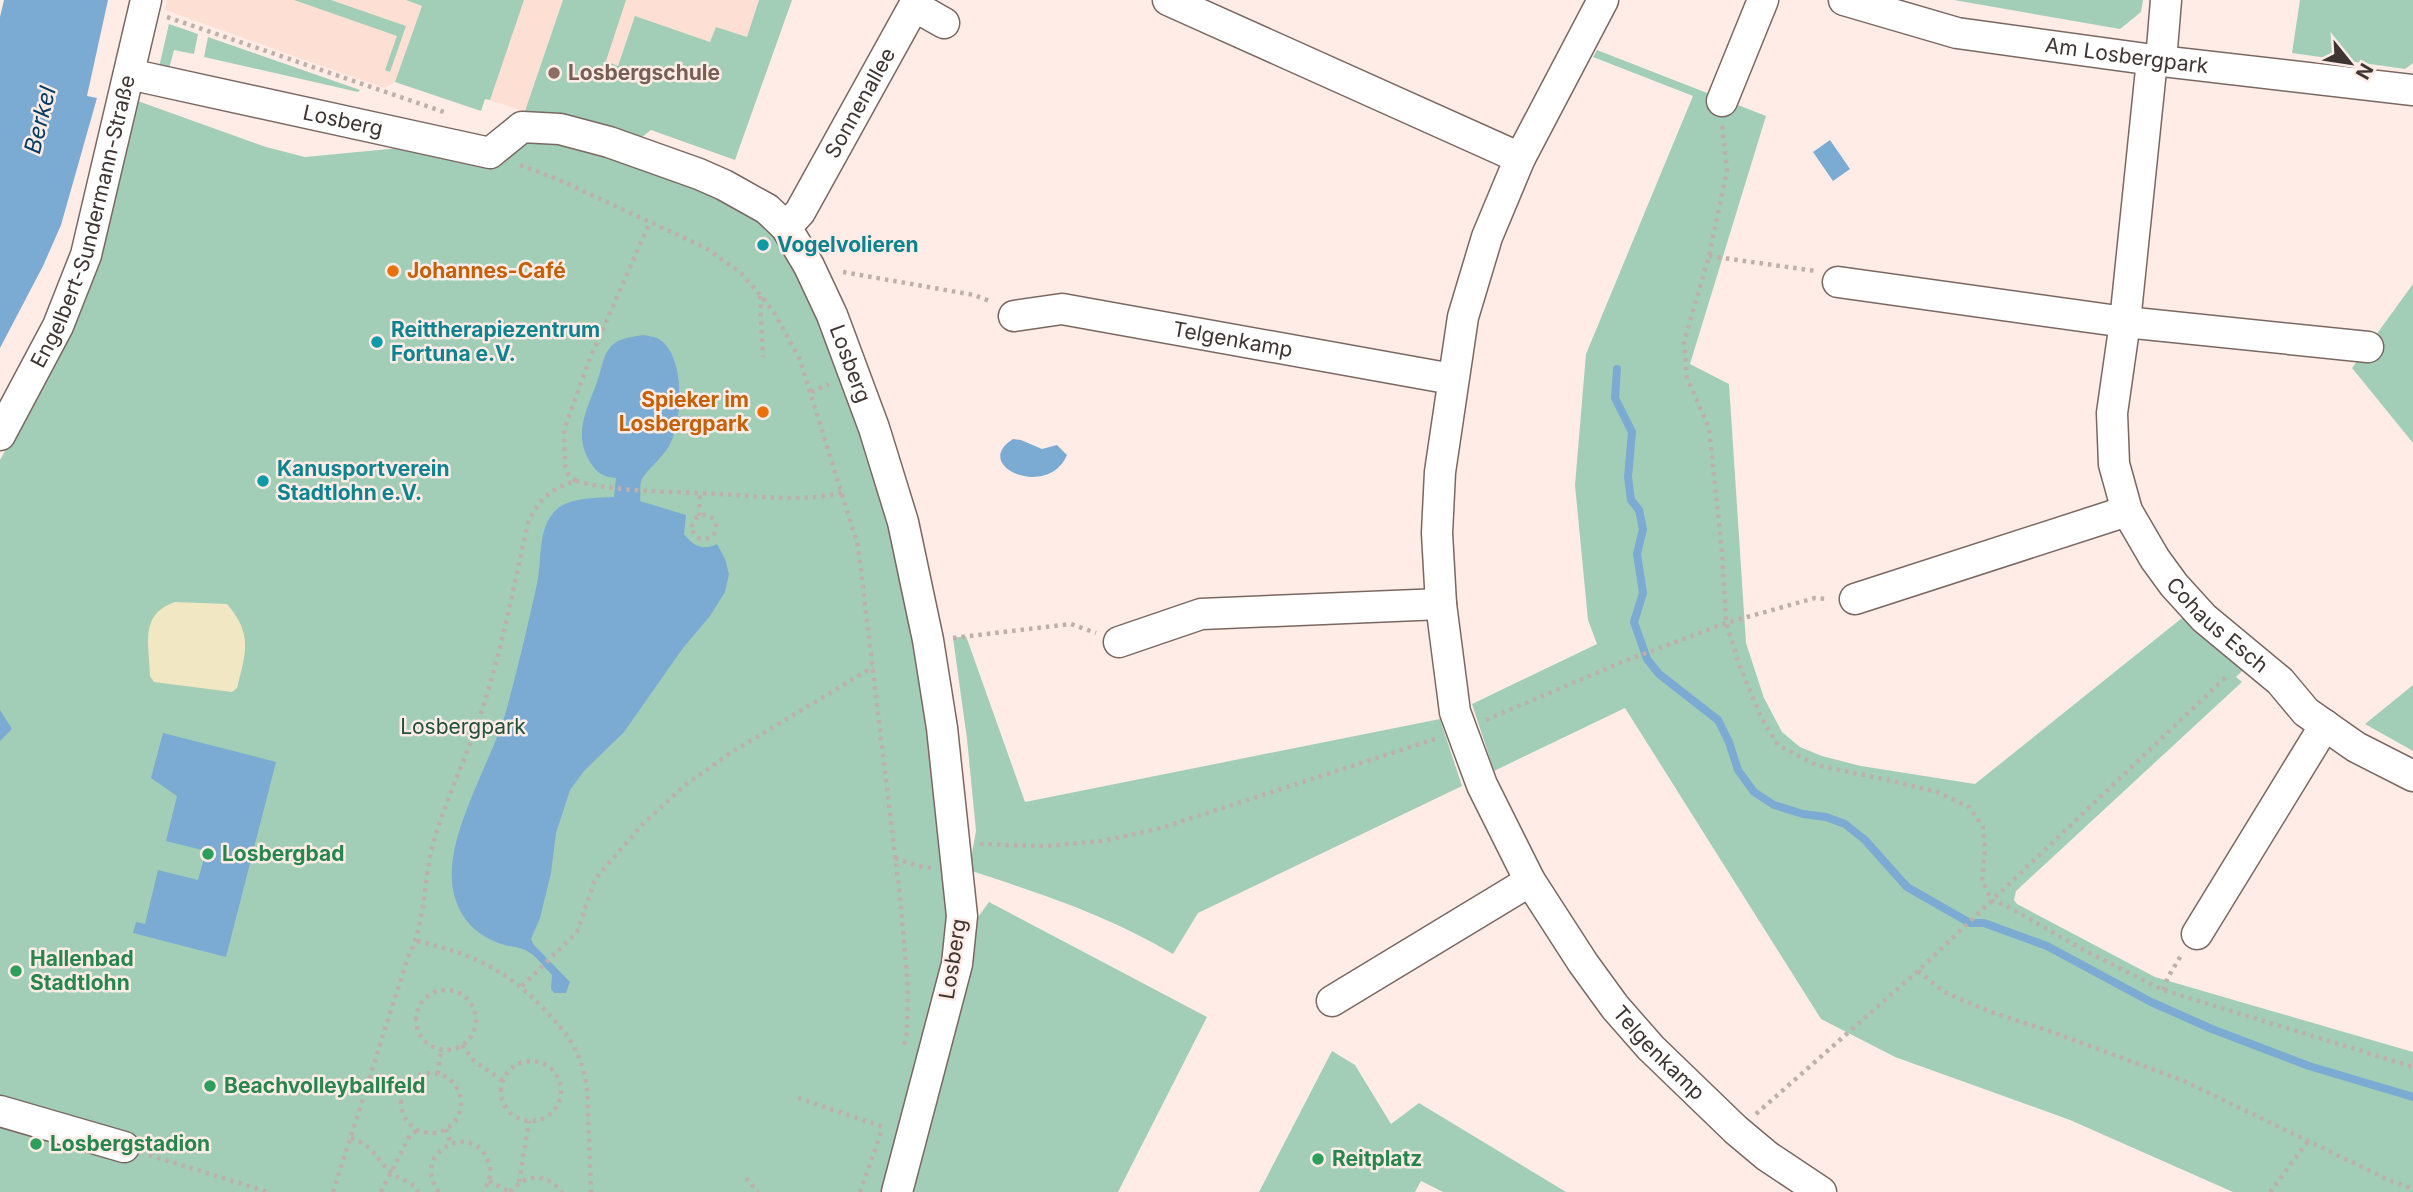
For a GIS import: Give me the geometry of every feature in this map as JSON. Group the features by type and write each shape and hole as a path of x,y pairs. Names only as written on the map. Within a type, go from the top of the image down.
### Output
{"street":[{"path":"1168,0 1520,158"},
{"name":"Telgenkamp","path":"1604,0 1520,158 1487,237 1464,317 1452,379 1440,472 1437,533 1441,604 1455,712 1482,785 1530,881 1583,963 1631,1028 1767,1156 1821,1192"},
{"path":"1722,101 1763,0"},
{"name":"Am Losbergpark","path":"1844,0 1956,33 2157,61 2413,90"},
{"name":"Cohaus Esch","path":"2166,0 2112,413 2114,464 2127,511 2155,559 2204,618 2280,681 2306,712 2356,747 2413,776"},
{"name":"Engelbert-Sundermann-Straße","path":"0,435 58,326 86,256 145,5"},
{"name":"Sonnenallee","path":"786,227 800,212 914,6 944,23"},
{"name":"Losberg","path":"129,75 490,153 522,127 560,129 609,142 699,174 766,209 786,227 809,265 832,315 874,428 903,522 928,640 942,728 962,916 957,964 897,1192"},
{"path":"1838,282 2125,322 2368,346"},
{"name":"Telgenkamp","path":"1014,316 1062,309 1452,379"},
{"path":"1855,599 2127,511"},
{"path":"1119,642 1200,614 1441,604"},
{"path":"2197,934 2325,725"},
{"path":"1332,1001 1530,881"},
{"path":"0,1111 124,1147"}],"path":[{"path":"145,5 411,102"},
{"path":"1722,101 1721,135 1727,170 1709,256 1684,342 1687,378 1709,428 1722,551 1726,623 1740,667 1762,719 1778,745 1816,765 1926,790 1969,807 1983,827 1985,849 1982,880 1992,901 2005,905 2090,954 2163,990 2413,1067"},
{"path":"490,153 557,179 706,248 741,274 760,295 775,314 800,360 858,546 908,987 907,1032 901,1058"},
{"path":"576,481 568,474 565,466 564,430 590,358 650,222"},
{"path":"1709,256 1818,271 1838,282"},
{"path":"832,271 974,295 995,303 1014,316"},
{"path":"760,295 763,357"},
{"path":"333,1192 408,957 417,941 433,843 480,718 528,523 535,507 559,486 576,481 615,488 700,493 822,498 842,492"},
{"path":"699,517 708,516 716,526 715,532 705,540 698,538 692,528 693,522 699,517 700,493"},
{"path":"895,858 918,866 956,858 1103,841 1161,828 1461,730 1622,662 1726,623 1815,598 1855,599"},
{"path":"928,640 1071,624 1119,642"},
{"path":"1737,1130 1918,971 2250,654"},
{"path":"522,986 578,932 595,879 642,825 685,785 732,752 873,667"},
{"path":"2163,990 2168,976 2197,934"},
{"path":"417,941 455,950 498,969 522,986 572,1040 584,1069 587,1086 591,1192"},
{"path":"1918,971 1944,992 1990,1012 2184,1081 2391,1181 2413,1189"},
{"path":"446,990 456,992 471,1005 476,1024 473,1033 462,1045 451,1050 441,1050 425,1041 416,1025 416,1014 427,997 446,990"},
{"path":"462,1045 474,1060 503,1081"},
{"path":"438,1074 441,1050"},
{"path":"531,1061 541,1063 556,1076 561,1095 558,1104 545,1117 529,1121 517,1118 504,1105 501,1096 503,1081 512,1068 531,1061"},
{"path":"381,1192 410,1135 418,1130 437,1132 446,1129 458,1115 461,1097 457,1087 438,1074 421,1075 405,1087 402,1097 405,1116 418,1130"},
{"path":"798,1098 883,1127"},
{"path":"860,1192 886,1116"},
{"path":"519,1182 529,1121"},
{"path":"446,1129 451,1144"},
{"path":"351,1138 375,1152 391,1172 414,1185 418,1192"},
{"path":"2270,1192 2308,1141"},
{"path":"439,1192 431,1176 435,1156 451,1144 461,1142 480,1149 486,1156 490,1166 489,1181 482,1192"},
{"path":"124,1147 268,1192"},
{"path":"489,1181 510,1192 519,1182 536,1177 546,1179 562,1192"},
{"path":"746,1178 758,1192"}],"shaded area":[{"name":"Losbergschule","path":"167,0 792,0 735,160 651,130 633,144 485,99 481,111 395,82 384,88 165,10"}],"green space":[{"path":"294,0 331,0 406,26 390,72 385,70 397,36"},
{"path":"406,0 524,0 490,100 485,99 481,111 395,82 422,6"},
{"path":"563,0 626,0 606,61 618,66 635,16 710,42 716,27 747,37 759,0 792,0 735,160 651,130 633,144 525,111"},
{"path":"1954,0 2143,0 2141,12 2120,29"},
{"path":"2300,0 2413,0 2413,63 2405,69 2292,53"},
{"path":"169,24 198,34 194,54 174,50 169,69 159,67"},
{"path":"208,37 360,90 358,92 204,57"},
{"path":"1597,50 1766,116 1690,364 1729,384 1746,643 1764,698 1782,732 1800,747 1822,756 1861,766 1975,784 2187,614 2247,666 2236,677 2242,682 2016,891 2014,900 2155,977 2413,1052 2413,1192 2233,1192 2070,1120 1895,1057 1821,1019 1625,708 1494,771 1472,704 1597,644 1588,620 1575,485 1586,354 1693,96 1593,57"},
{"name":"Losbergpark","path":"135,100 266,147 305,157 536,135 715,187 783,235 848,387 912,601 952,935 891,1192 0,1192 0,460 71,330 94,276 113,212"},
{"path":"2413,284 2413,443 2352,368"},
{"path":"966,636 1025,802 1440,719 1462,786 1198,913 1173,954 1123,927 1072,906 966,869 962,870 972,853 976,831 953,638"},
{"path":"2413,685 2413,751 2365,724"},
{"path":"989,902 1207,1017 1118,1192 905,1192 976,920"},
{"path":"1332,1051 1355,1065 1391,1124 1419,1103 1566,1192 1443,1192 1421,1181 1415,1192 1259,1192"}],"sand":[{"path":"175,602 227,604 235,615 244,635 245,654 237,688 232,692 154,682 150,676 148,642 151,623 163,608"}],"water":[{"name":"Berkel","path":"4,0 108,0 87,96 97,98 61,225 0,348 0,17"},
{"path":"1830,140 1850,169 1833,181 1813,152"},
{"path":"644,335 659,339 668,347 678,374 679,406 674,435 669,446 642,479 640,501 686,515 684,534 699,546 717,544 729,574 725,592 710,616 683,648 624,732 584,771 570,790 556,833 551,873 540,918 531,939 570,982 566,993 554,993 551,989 552,975 532,955 523,949 495,942 478,932 465,918 453,890 455,846 507,708 537,584 545,528 554,512 566,503 614,497 616,478 601,474 595,469 582,441 583,421 604,359 616,342"},
{"path":"1013,439 1042,449 1057,445 1067,455 1057,468 1044,475 1030,477 1017,474 1006,468 1001,459 1002,449"},
{"path":"0,710 12,729 0,741"},
{"path":"163,733 276,762 226,957 133,933 136,922 145,924 158,870 198,880 206,851 166,841 177,796 151,778"}],"waterway":[{"path":"1617,369 1615,398 1632,432 1628,477 1631,500 1639,510 1643,529 1637,554 1643,593 1634,622 1647,659 1659,674 1718,720 1738,770 1754,792 1774,805 1845,824 1865,840 1907,887 1970,923 1984,923 2047,946 2151,1002 2212,1029 2309,1066 2413,1097"}],"place":[{"name":"Losbergschule","path":"554,73"},
{"name":"Vogelvolieren","path":"763,245"},
{"name":"Johannes-Café","path":"393,271"},
{"name":"Reittherapiezentrum Fortuna e.V.","path":"377,342"},
{"name":"Spieker im Losbergpark","path":"763,412"},
{"name":"Kanusportverein Stadtlohn e.V.","path":"263,481"},
{"name":"Losbergbad","path":"208,854"},
{"name":"Hallenbad Stadtlohn","path":"16,971"},
{"name":"Beachvolleyballfeld","path":"210,1086"},
{"name":"Losbergstadion","path":"36,1144"},
{"name":"Reitplatz","path":"1318,1159"}]}
